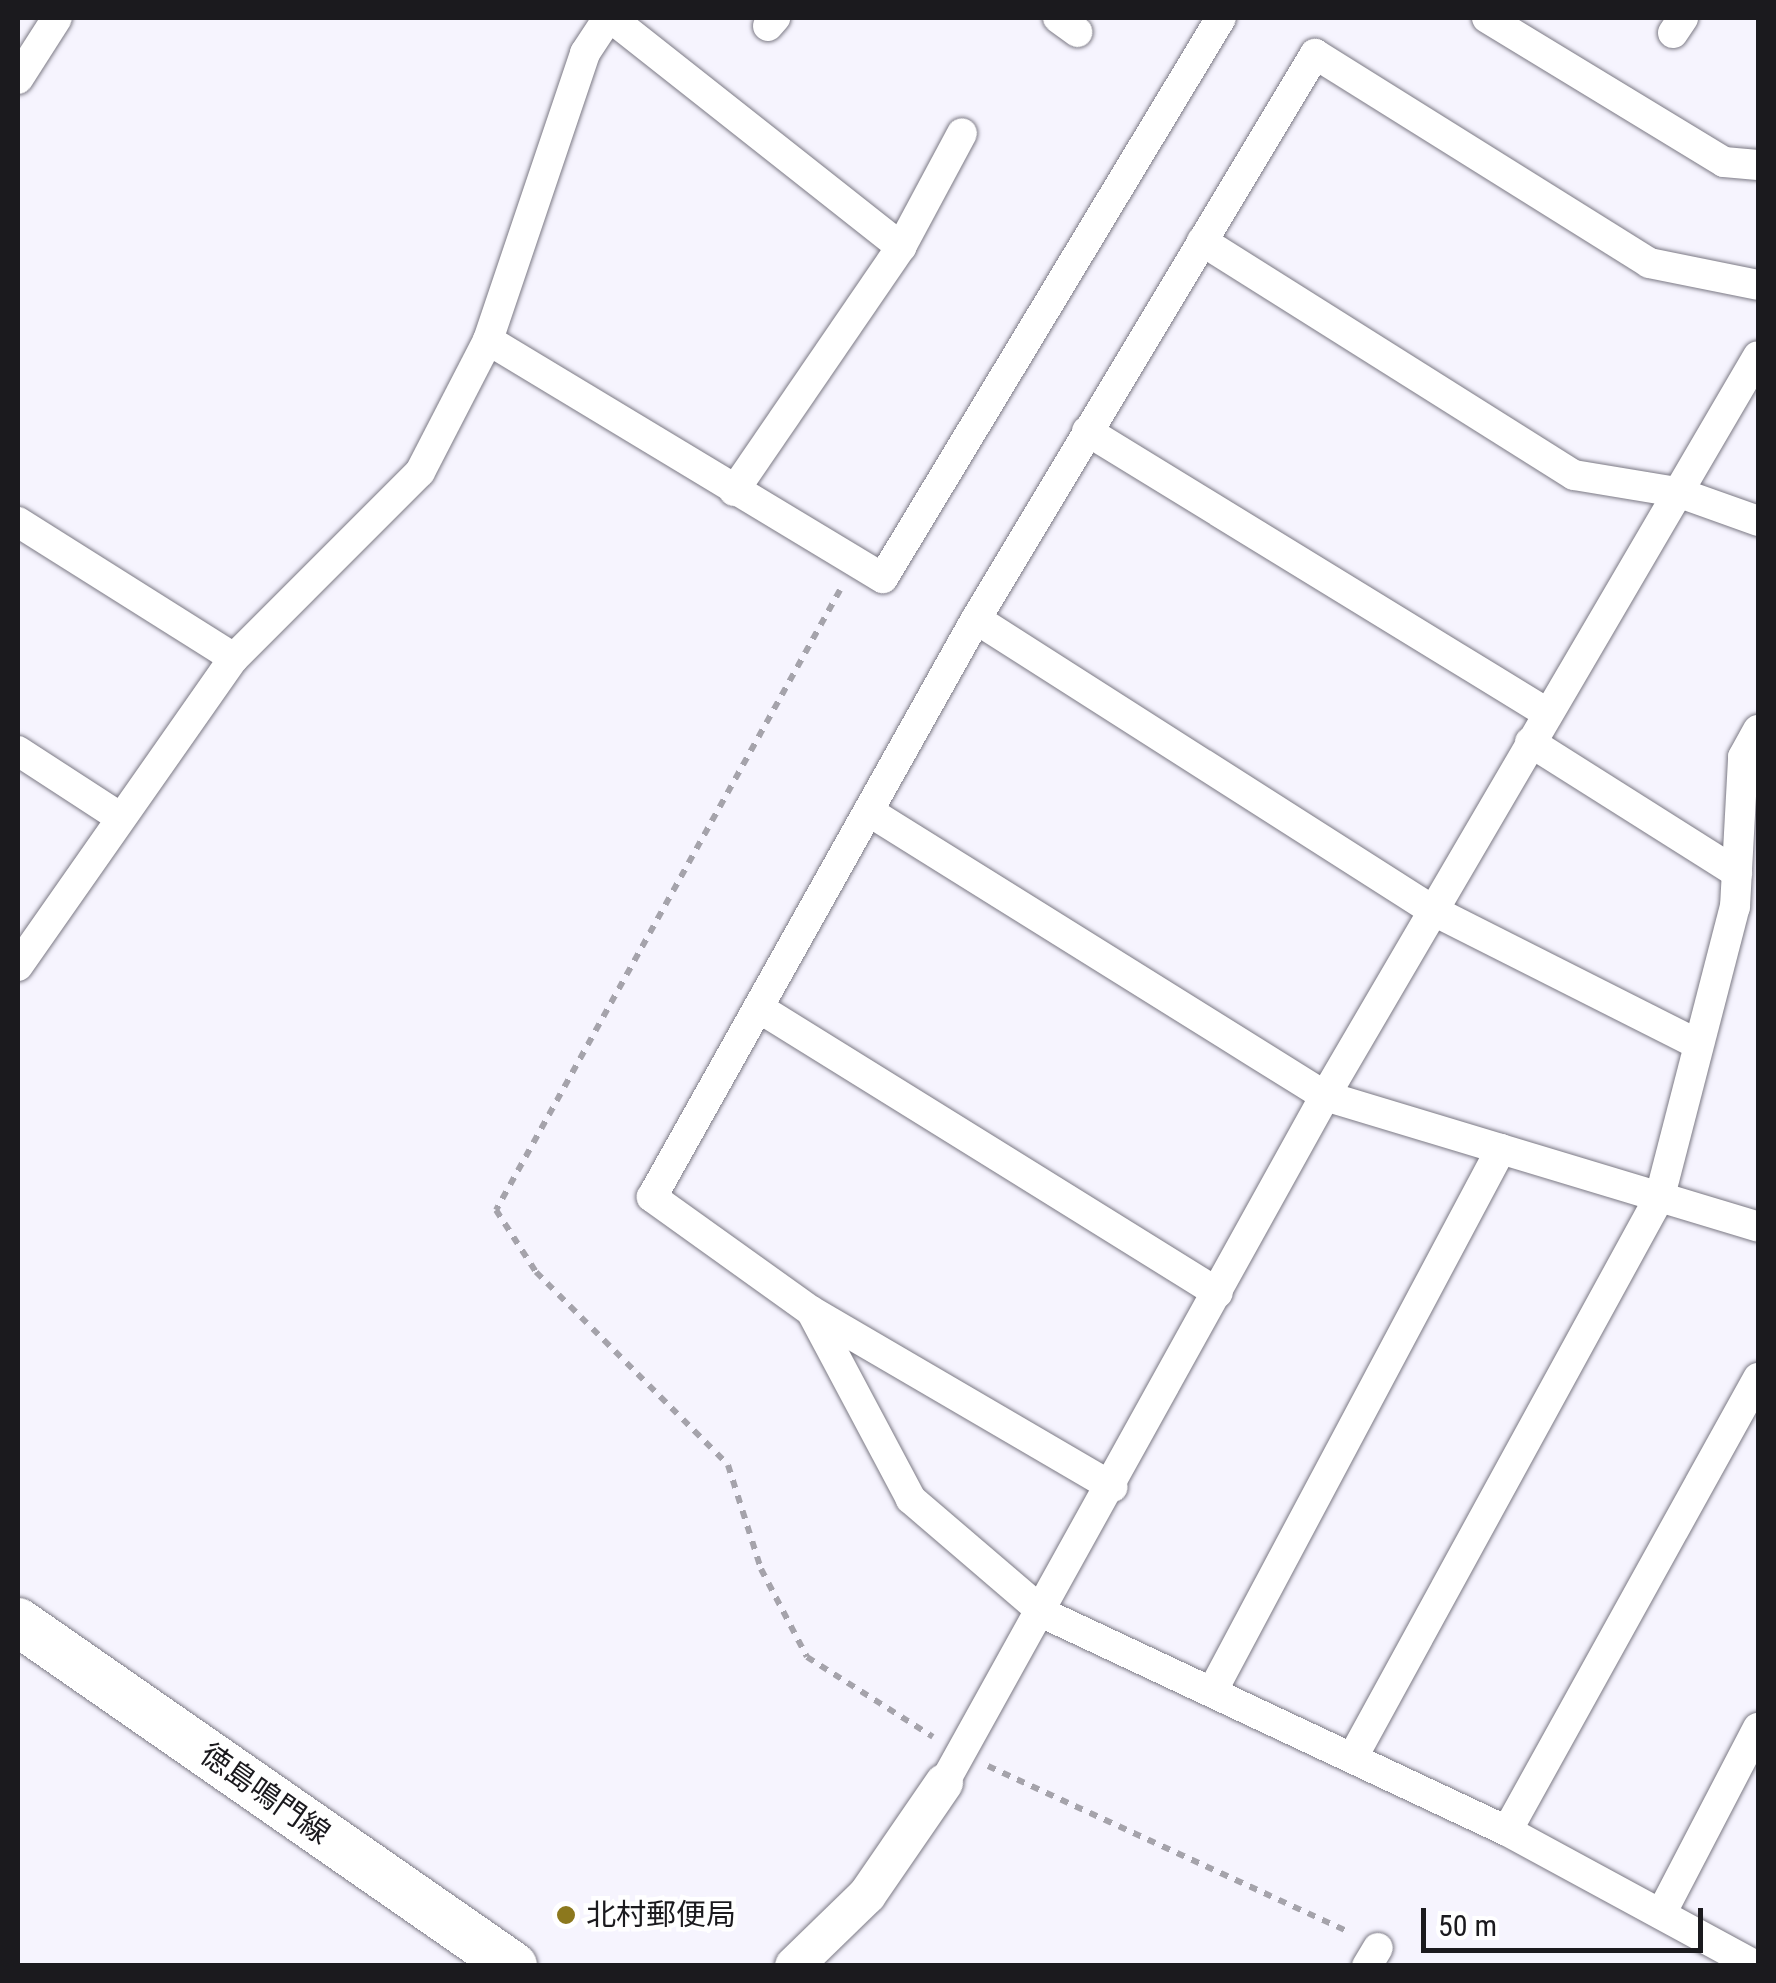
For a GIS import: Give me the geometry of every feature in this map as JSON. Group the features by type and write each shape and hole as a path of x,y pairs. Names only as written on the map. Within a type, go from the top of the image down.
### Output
{"main road":[{"name":"徳島鳴門線","path":"18,1622 513,1966"}],"street":[{"path":"18,78 57,18"},
{"path":"18,966 118,816 234,658 420,472 488,340 585,53 610,18 901,248"},
{"path":"488,340 734,492 884,578 1221,18"},
{"path":"1487,18 1724,162 1758,164"},
{"path":"1114,1486 811,1311 652,1197 873,814 976,620 1314,54 1649,263 1758,285"},
{"path":"734,492 901,248 962,133"},
{"path":"1202,241 1574,475 1676,492 1758,521"},
{"path":"794,1966 867,1895 944,1783 1044,1614 1324,1096 1758,356"},
{"path":"1087,432 1547,713"},
{"path":"18,522 234,658"},
{"path":"976,620 1432,910 1697,1044"},
{"path":"1354,1755 1660,1196 1737,873 1744,757 1758,730"},
{"path":"1530,742 1737,873"},
{"path":"18,751 118,816"},
{"path":"873,814 1324,1096 1758,1227"},
{"path":"759,1008 1218,1293"},
{"path":"1213,1690 1501,1149"},
{"path":"811,1311 911,1498 1044,1614 1354,1755 1508,1831 1756,1966"},
{"path":"1508,1831 1758,1378"},
{"path":"1661,1914 1758,1728"}],"place":[{"name":"北村郵便局","path":"566,1915"}]}
